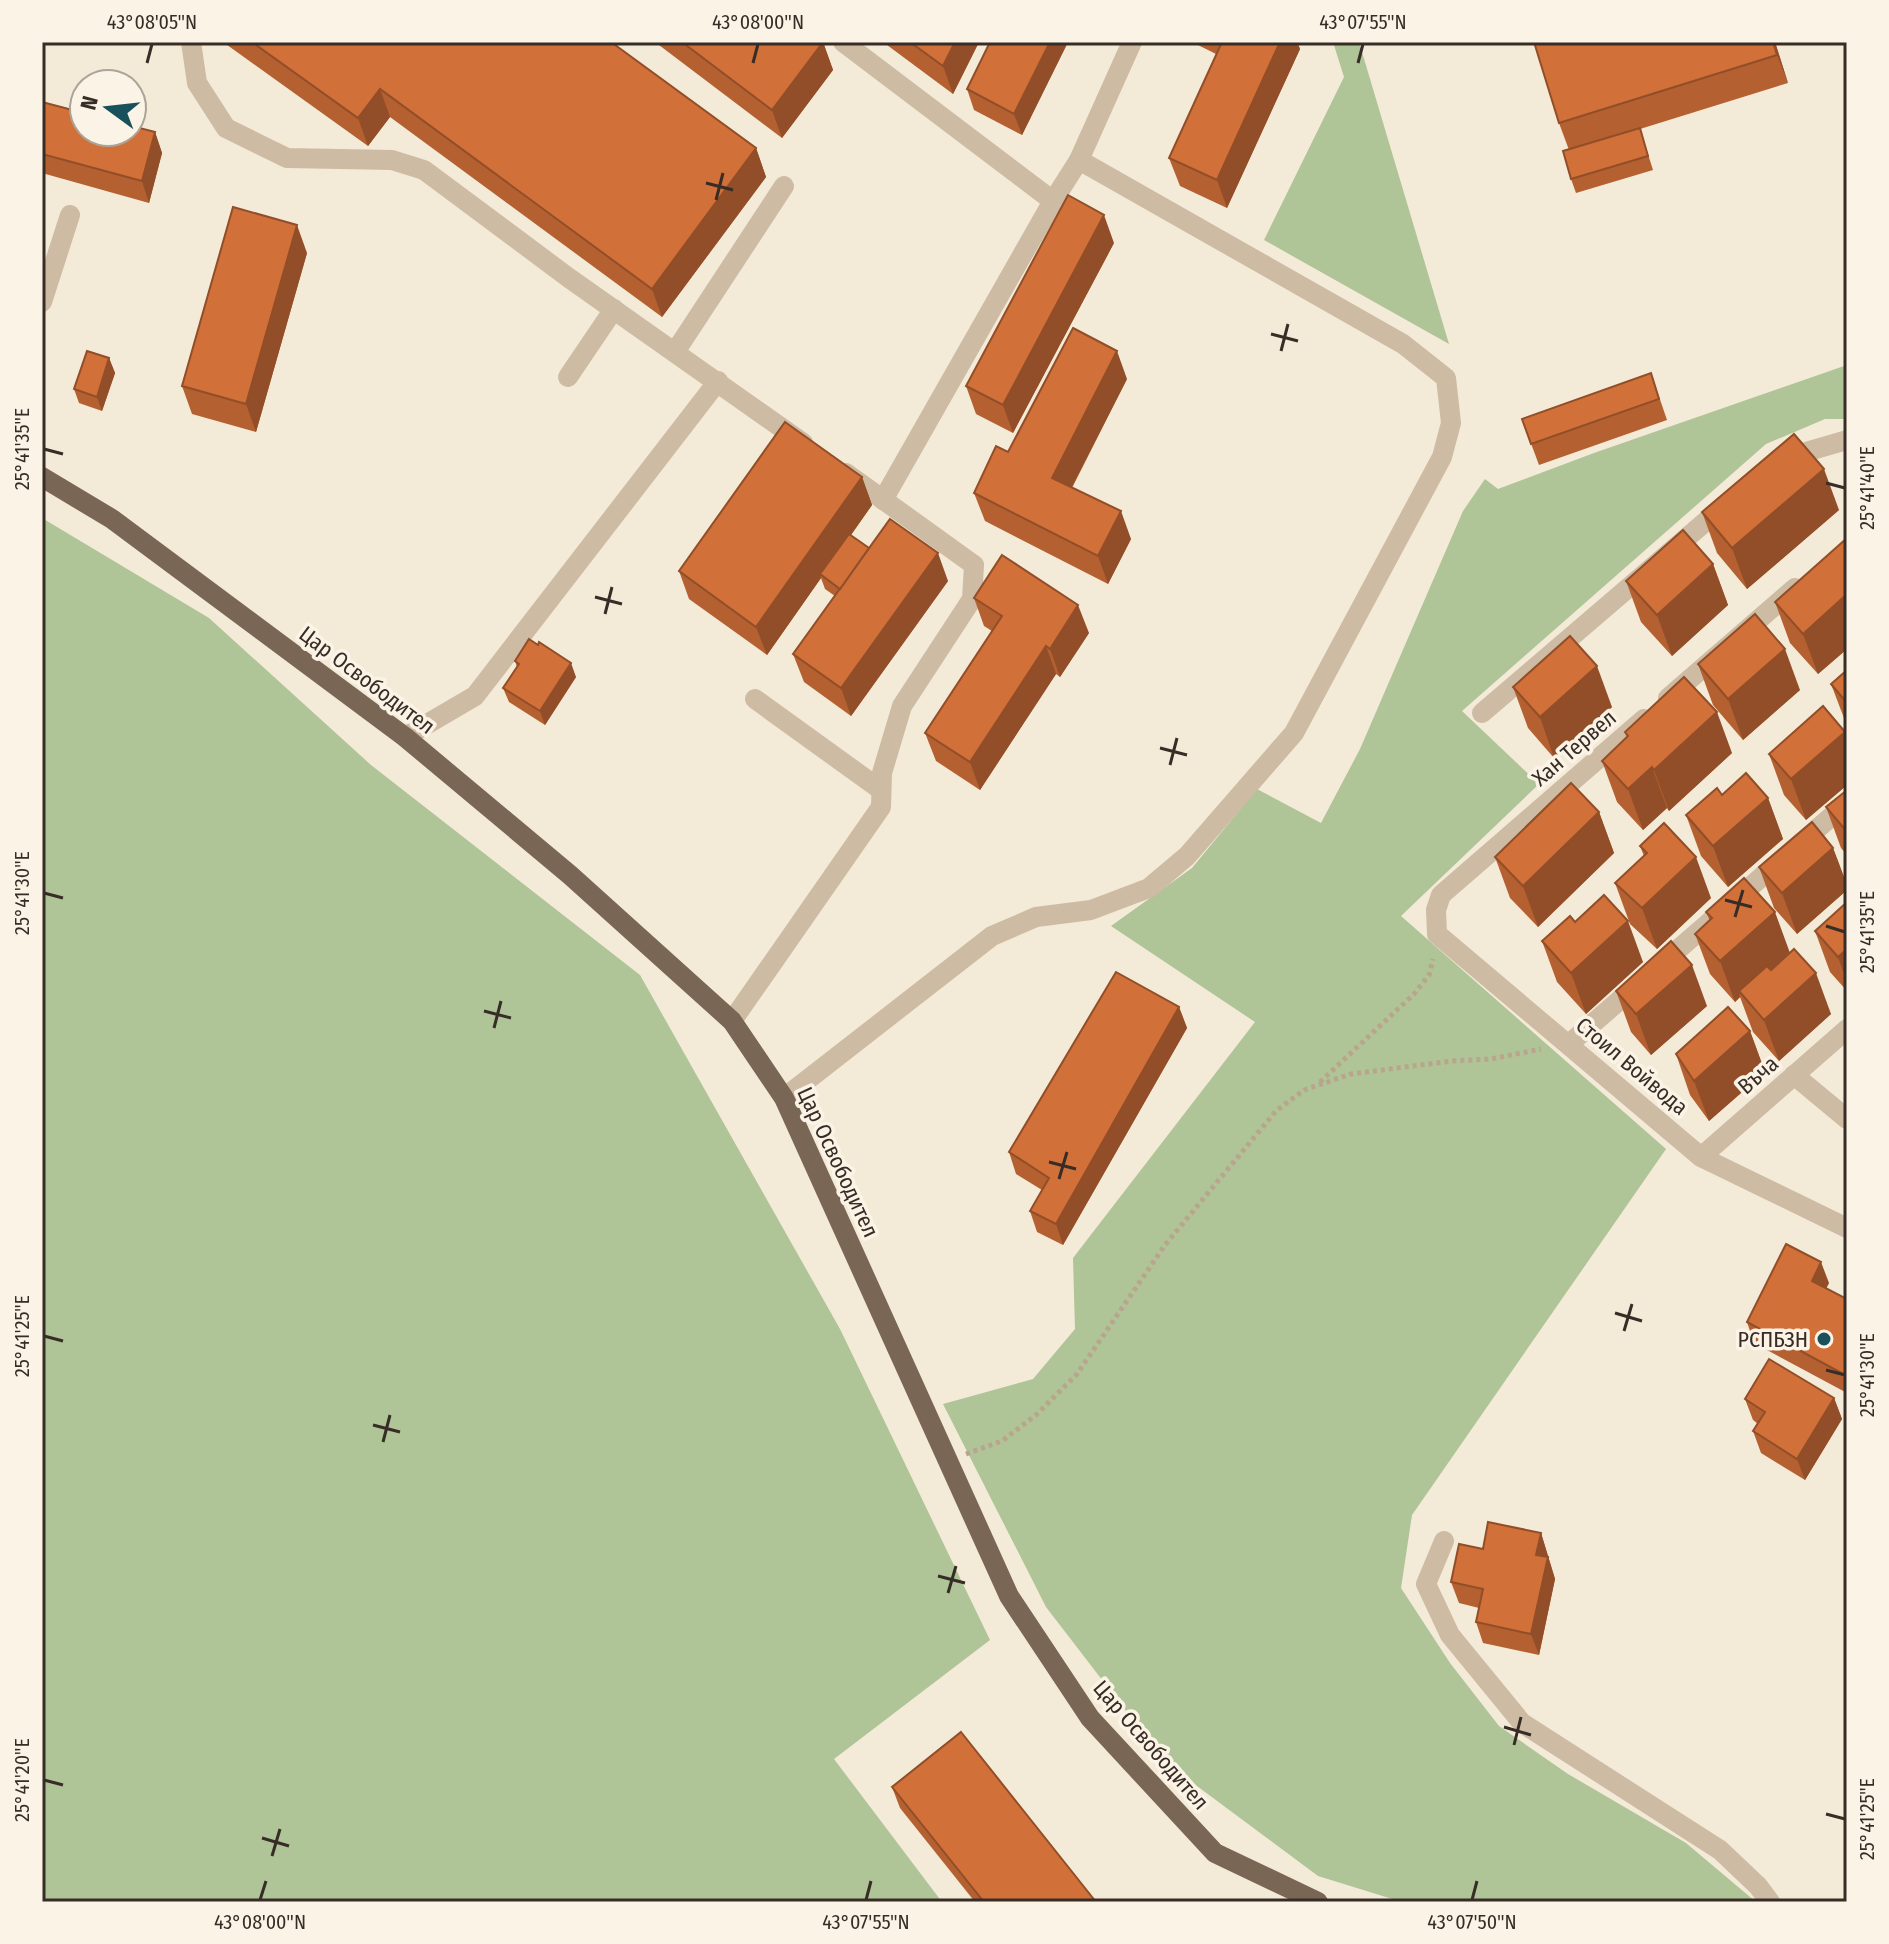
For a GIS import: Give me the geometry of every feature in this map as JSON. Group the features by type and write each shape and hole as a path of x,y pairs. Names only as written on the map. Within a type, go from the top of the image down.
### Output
{"main road":[{"name":"Цар Освободител","path":"42,477 112,519 405,737 570,875 732,1021 784,1098 1009,1596 1090,1718 1215,1853 1318,1902"}],"street":[{"path":"191,42 197,83 226,128 287,158 392,160 424,170 974,565 972,599 902,706 882,773 881,807 732,1021"},
{"path":"843,42 1053,201"},
{"path":"883,500 1079,160 1132,42"},
{"path":"784,1098 992,936 1036,917 1091,910 1149,888 1187,856 1294,733 1442,457 1451,423 1446,378 1403,344 1079,160"},
{"path":"675,352 784,186"},
{"path":"42,302 70,215"},
{"path":"568,377 614,309"},
{"path":"405,737 475,696 718,381"},
{"path":"1763,472 1775,462 1802,451 1847,440"},
{"path":"1482,713 1740,492"},
{"name":"Хан Тервел","path":"1437,934 1436,910 1441,895 1811,574"},
{"path":"755,699 881,790"},
{"path":"1569,1044 1847,803"},
{"name":"Стоил Войвода","path":"1437,934 1701,1157 1847,1228"},
{"name":"Въча","path":"1701,1157 1847,1029"},
{"path":"1794,1075 1847,1119"},
{"path":"1444,1541 1426,1584 1450,1635 1522,1723 1720,1850 1758,1886 1770,1902"}],"path":[{"path":"1317,1086 1414,994 1429,975 1437,934"},
{"path":"946,1461 1002,1441 1037,1414 1077,1374 1175,1233 1276,1111 1304,1090 1351,1074 1491,1059 1569,1044"}],"green space":[{"path":"1333,42 1359,42 1449,344 1264,240 1344,77"},
{"path":"1847,365 1847,419 1825,419 1766,444 1462,711 1539,784 1401,916 1666,1149 1412,1515 1401,1588 1450,1663 1499,1726 1568,1774 1686,1843 1756,1902 1402,1902 1318,1876 1166,1763 1046,1607 943,1404 1033,1379 1075,1329 1073,1258 1255,1022 1111,926 1192,868 1257,789 1321,823 1360,749 1463,511 1485,479 1498,489"},
{"path":"42,518 209,618 371,765 640,975 840,1329 990,1640 834,1759 942,1902 42,1902"}],"building":[{"path":"252,42 611,42 756,148 652,289 380,89 358,118"},
{"path":"682,42 823,42 772,110"},
{"path":"910,42 955,42 943,66"},
{"path":"990,42 1050,42 1014,114 967,89"},
{"path":"1222,42 1280,42 1217,180 1169,158"},
{"path":"1534,42 1773,42 1777,55 1559,123"},
{"path":"42,102 68,109 68,148 148,148 148,130 155,132 142,181 42,154"},
{"path":"1640,128 1648,156 1571,179 1563,151"},
{"path":"1068,195 1104,215 1003,405 966,386"},
{"path":"233,207 297,225 246,404 182,386"},
{"path":"1073,328 1117,351 1052,478 1121,511 1098,556 974,493 996,446 1008,452"},
{"path":"87,351 109,358 97,397 74,389"},
{"path":"1651,373 1659,399 1531,444 1522,419"},
{"path":"785,422 862,477 756,627 679,571"},
{"path":"1794,434 1824,469 1732,548 1702,512"},
{"path":"890,519 938,553 841,688 793,654"},
{"path":"1683,530 1713,564 1657,615 1626,581"},
{"path":"849,534 869,548 840,589 820,574"},
{"path":"1847,538 1847,594 1803,634 1775,602"},
{"path":"1002,555 1078,605 1050,649 1046,646 970,762 925,733 1002,616 974,598"},
{"path":"1755,614 1785,649 1728,699 1698,664"},
{"path":"1570,636 1597,666 1540,717 1513,687"},
{"path":"529,639 571,663 540,711 503,688 519,664 515,661"},
{"path":"1847,670 1847,703 1831,684"},
{"path":"1684,677 1717,712 1654,770 1652,767 1628,789 1602,761 1628,736 1625,732"},
{"path":"1823,706 1845,732 1791,779 1769,754"},
{"path":"1746,773 1768,798 1713,846 1686,815 1717,788 1722,795"},
{"path":"1571,783 1599,812 1523,886 1495,857"},
{"path":"1847,790 1847,832 1826,807"},
{"path":"1812,822 1833,848 1782,893 1759,867"},
{"path":"1664,823 1696,857 1642,908 1615,883 1647,853 1640,846"},
{"path":"1744,878 1775,912 1720,961 1695,934 1712,918 1706,912"},
{"path":"1604,895 1628,921 1571,973 1542,941 1570,916 1575,922"},
{"path":"1847,902 1847,949 1838,957 1815,931"},
{"path":"1671,941 1692,965 1636,1014 1616,991"},
{"path":"1794,949 1816,973 1764,1020 1739,991 1767,966 1771,970"},
{"path":"1116,972 1179,1007 1056,1224 1030,1211 1049,1178 1009,1152"},
{"path":"1728,1007 1750,1031 1694,1081 1676,1054"},
{"path":"1786,1244 1821,1262 1812,1281 1847,1299 1847,1376 1747,1322"},
{"path":"1769,1359 1834,1398 1797,1459 1753,1431 1765,1412 1745,1399"},
{"path":"1488,1522 1541,1533 1536,1555 1548,1557 1531,1634 1476,1622 1483,1589 1451,1582 1459,1544 1483,1549"},
{"path":"961,1732 1096,1902 984,1902 892,1787"}],"place":[{"name":"РСПБЗН","path":"1824,1339"}]}
